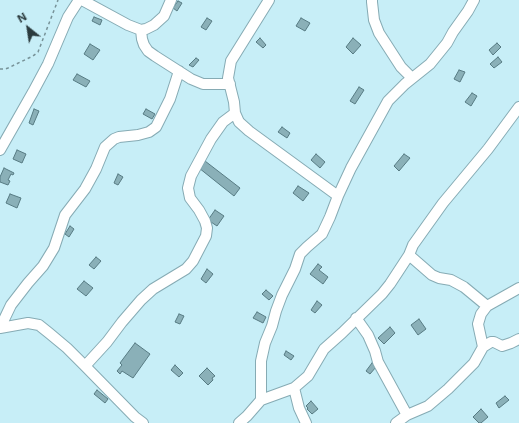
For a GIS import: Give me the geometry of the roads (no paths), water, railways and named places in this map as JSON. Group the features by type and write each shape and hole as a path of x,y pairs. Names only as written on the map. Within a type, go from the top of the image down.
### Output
{"street":[{"path":"0,150 48,64 68,16 81,0 122,22 141,30 154,25 164,16 171,0"},
{"path":"269,0 231,61 228,78 235,113 239,122 249,131 338,196"},
{"path":"372,0 374,20 379,33 401,67 412,78"},
{"path":"262,400 261,361 265,343 282,295 295,269 300,254 322,234 351,168 388,101 405,84 430,64 447,43 474,0"},
{"path":"141,30 144,45 148,50 191,79 203,84 230,84"},
{"path":"0,328 11,305 43,266 54,248 66,215 86,189 105,147 114,139 119,137 138,135 149,132 156,127 170,98 179,71"},
{"path":"239,423 262,400 294,388 308,376 324,349 382,294 409,256 413,245 442,203 488,149 519,107"},
{"path":"85,366 107,342 141,300 153,289 186,268 193,261 206,236 207,228 199,210 190,198 188,188 191,176 223,122 235,113"},
{"path":"409,256 439,278 451,280 464,287 487,306"},
{"path":"483,347 478,324 480,314 487,306 519,288"},
{"path":"356,318 368,335 378,362 407,415"},
{"path":"0,328 28,323 39,325 85,366 142,423"},
{"path":"396,423 407,415 428,406 448,389 474,363 483,347 491,342 502,346 519,339"},
{"path":"294,388 299,408 306,423"}]}
